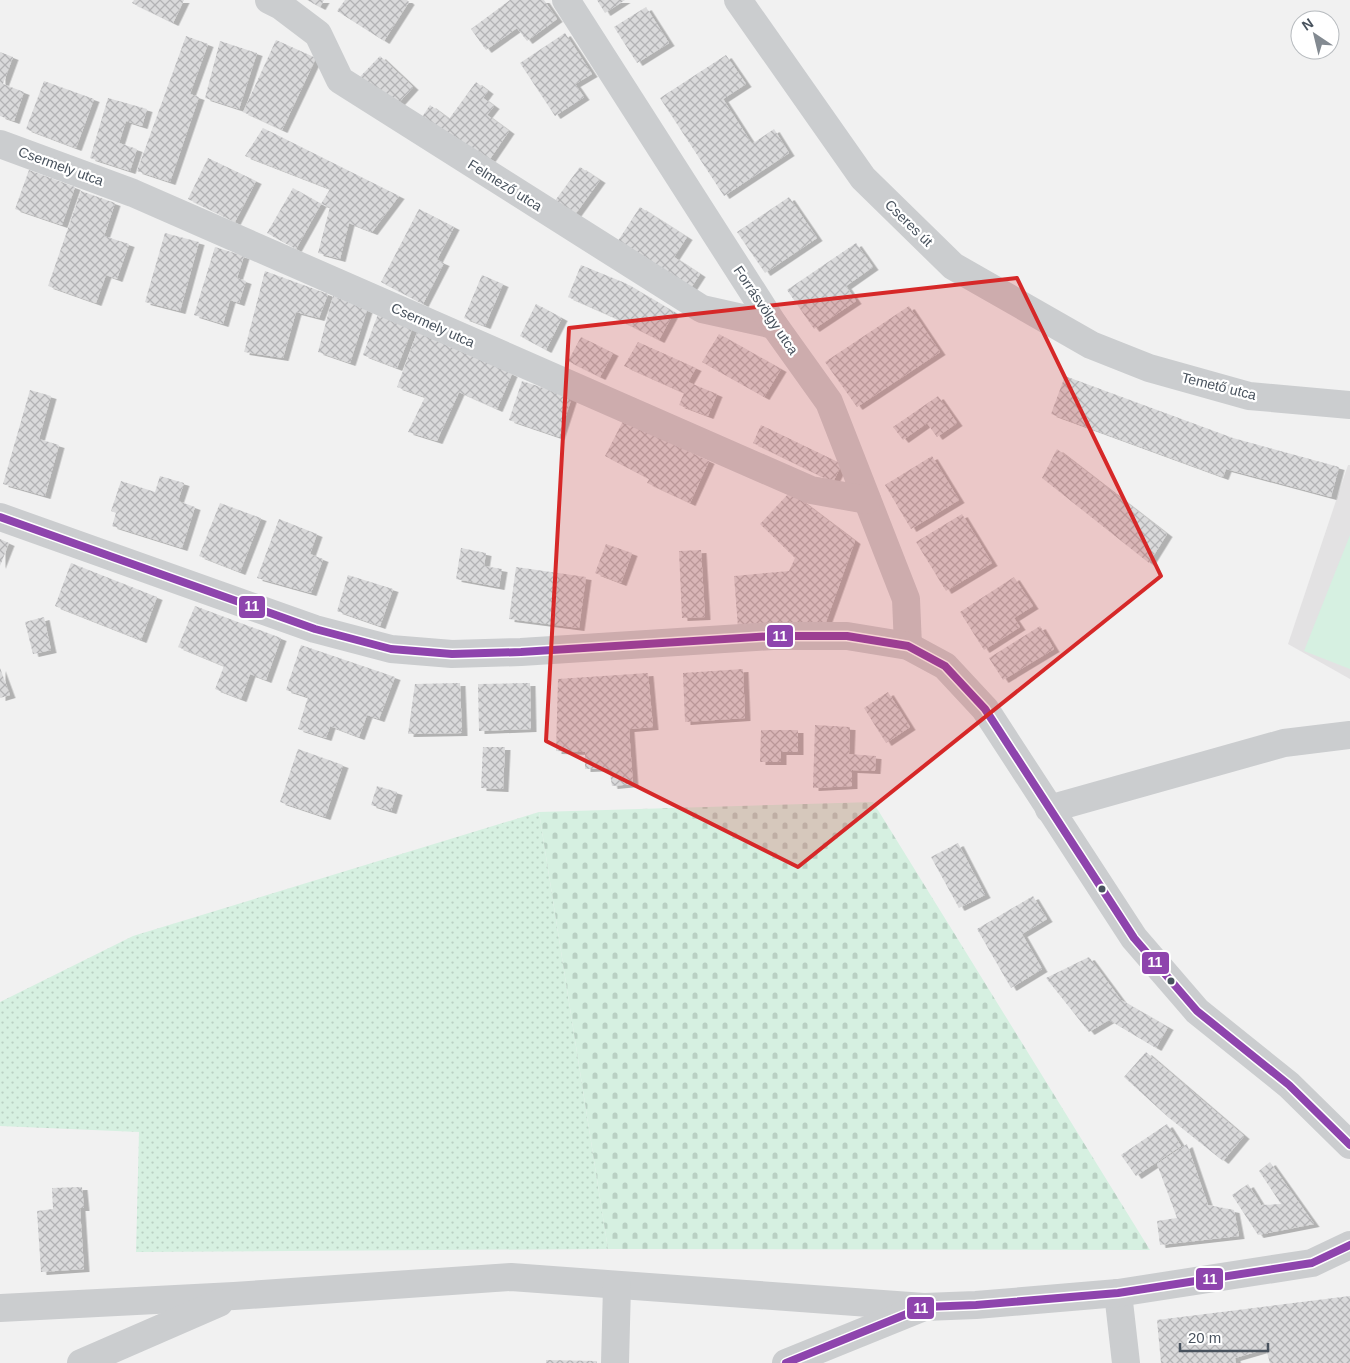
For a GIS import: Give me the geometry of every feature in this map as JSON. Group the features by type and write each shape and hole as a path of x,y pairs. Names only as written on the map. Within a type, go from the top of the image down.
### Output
{"street":[{"name":"Felmező utca","path":"269,0 281,6 318,34 340,80 702,309 774,325"},
{"name":"Forrásvölgy utca","path":"566,0 774,325 829,402 906,599 908,646"},
{"name":"Cseres út","path":"738,0 863,178 953,266 1092,345 1149,368"},
{"name":"Csermely utca","path":"0,144 133,193 811,490 867,500"},
{"name":"Temető utca","path":"1149,368 1250,396 1350,404"},
{"path":"0,517 315,629 391,649 452,654 521,652 773,636 847,636 908,646 945,666 985,709 1134,938 1197,1011 1289,1085 1350,1145"},
{"path":"1049,808 1284,743 1350,735"},
{"path":"0,1308 234,1296 511,1277 924,1308 1118,1293 1312,1263 1350,1245"},
{"path":"615,1363 617,1286"},
{"path":"1118,1293 1126,1363"},
{"path":"81,1363 234,1296"},
{"path":"786,1363 924,1308"}],"highlighted area":[{"path":"1017,278 1161,576 798,867 546,741 569,328"}],"shaded area":[{"path":"1348,465 1350,465 1350,679 1288,644"}],"green space":[{"path":"1350,535 1350,669 1304,651"},
{"path":"873,802 1150,1250 608,1249 539,812"},
{"path":"539,812 608,1249 136,1252 139,1132 0,1126 0,1002 133,936"}],"building":[{"path":"134,0 184,0 173,23 132,3"},
{"path":"307,0 324,0 320,7"},
{"path":"345,0 407,0 409,2 384,41 337,11"},
{"path":"510,0 544,0 557,19 527,41 517,28 486,50 471,29"},
{"path":"597,0 625,0 605,13"},
{"path":"646,7 669,43 637,63 614,27"},
{"path":"565,33 592,74 575,84 584,97 555,116 520,63"},
{"path":"186,36 208,44 190,94 199,97 170,182 137,171"},
{"path":"276,40 316,58 282,130 243,112"},
{"path":"220,41 257,53 239,109 205,98"},
{"path":"0,52 13,57 3,84 24,92 14,121 0,116"},
{"path":"726,55 746,84 723,99 752,144 774,129 789,153 724,196 660,98"},
{"path":"380,56 413,87 394,108 354,83"},
{"path":"44,81 94,99 76,148 26,129"},
{"path":"476,82 488,91 483,98 494,106 487,115 509,131 490,159 420,120 430,105 449,119"},
{"path":"108,98 147,109 142,126 126,121 119,143 137,149 130,171 90,158"},
{"path":"263,128 399,196 372,232 349,223 340,259 318,253 330,207 321,204 330,189 245,156"},
{"path":"208,158 256,181 235,222 188,199"},
{"path":"580,167 600,180 574,216 554,202"},
{"path":"29,170 75,187 62,225 15,209"},
{"path":"293,188 321,204 296,249 267,233"},
{"path":"81,191 115,203 104,236 129,244 117,279 106,275 96,303 48,286"},
{"path":"789,197 817,238 765,273 737,232"},
{"path":"640,207 687,237 674,257 700,274 689,291 614,247"},
{"path":"419,209 454,227 437,260 444,263 423,304 381,282"},
{"path":"165,233 199,242 180,311 145,302"},
{"path":"856,243 873,267 846,286 856,301 814,329 787,290"},
{"path":"215,247 244,256 237,278 246,281 239,303 230,300 223,324 194,315"},
{"path":"581,265 625,283 674,312 659,340 568,297"},
{"path":"265,271 328,294 319,318 296,312 283,358 244,352"},
{"path":"482,275 503,284 485,326 464,318"},
{"path":"333,296 367,310 350,363 318,352"},
{"path":"536,304 562,318 546,350 520,336"},
{"path":"909,306 940,352 857,407 825,362"},
{"path":"378,314 413,327 397,368 363,355"},
{"path":"418,330 512,374 497,409 459,392 437,441 408,432 425,397 397,387"},
{"path":"719,334 781,369 764,397 702,362"},
{"path":"581,337 613,353 600,377 568,361"},
{"path":"638,342 696,368 688,382 717,394 708,416 679,405 684,393 624,366"},
{"path":"1065,376 1233,438 1339,467 1331,497 1226,469 1223,477 1051,414"},
{"path":"522,381 572,397 559,437 509,420"},
{"path":"30,390 51,396 39,439 59,445 45,496 3,484"},
{"path":"938,396 957,423 937,437 927,423 903,440 893,427"},
{"path":"623,421 709,461 690,503 647,483 649,479 605,456"},
{"path":"761,425 842,464 833,482 753,443"},
{"path":"1057,449 1167,534 1149,563 1042,478"},
{"path":"932,456 959,500 911,529 885,485"},
{"path":"160,476 184,483 178,501 195,507 182,548 112,526 116,513 111,511 121,481 155,492"},
{"path":"790,492 855,541 826,622 738,628 734,576 789,571 795,558 760,524"},
{"path":"220,503 261,518 240,572 199,556"},
{"path":"962,514 992,563 946,591 916,542"},
{"path":"279,519 317,534 310,554 323,559 311,593 257,578"},
{"path":"0,539 9,543 0,566"},
{"path":"606,544 632,553 621,583 595,573"},
{"path":"461,548 486,553 484,566 502,569 499,587 456,579"},
{"path":"701,550 705,617 682,618 679,551"},
{"path":"71,563 157,597 141,640 55,606"},
{"path":"516,567 586,577 579,628 509,619"},
{"path":"348,575 393,589 380,626 337,611"},
{"path":"1014,577 1033,606 1014,618 1020,627 984,650 960,612"},
{"path":"195,606 281,638 266,680 250,674 241,699 215,689 224,666 178,647"},
{"path":"44,617 51,650 33,654 25,622"},
{"path":"1040,626 1054,649 1003,680 989,658"},
{"path":"301,645 395,677 379,719 367,715 359,737 330,726 326,738 298,729 308,697 286,690"},
{"path":"0,668 10,695 0,698"},
{"path":"743,669 745,718 685,722 683,673"},
{"path":"648,673 653,727 629,729 633,784 612,786 609,768 585,769 585,752 556,751 558,679"},
{"path":"460,683 462,733 408,734 415,684"},
{"path":"530,683 531,729 479,731 478,684"},
{"path":"888,692 910,727 886,743 864,708"},
{"path":"815,725 850,727 849,754 876,756 875,771 852,770 852,786 813,788"},
{"path":"761,730 798,730 798,752 781,752 781,762 760,762"},
{"path":"483,747 505,747 503,789 481,788"},
{"path":"298,749 343,765 325,817 280,802"},
{"path":"377,786 397,792 391,811 371,805"},
{"path":"958,843 985,895 959,908 931,857"},
{"path":"1033,896 1047,919 1022,934 1042,969 1011,988 977,929"},
{"path":"1089,957 1121,1000 1168,1027 1156,1048 1109,1020 1089,1032 1046,978"},
{"path":"1146,1052 1244,1136 1223,1161 1168,1117 1124,1077"},
{"path":"1167,1124 1181,1146 1136,1176 1121,1155"},
{"path":"1187,1144 1208,1205 1234,1210 1239,1236 1160,1245 1157,1221 1177,1218 1157,1164"},
{"path":"1270,1162 1314,1224 1258,1235 1232,1195 1248,1184 1261,1205 1281,1204 1259,1171"},
{"path":"82,1187 84,1208 80,1208 84,1269 41,1272 37,1211 53,1209 52,1188"},
{"path":"1350,1296 1350,1363 1270,1363 1266,1349 1235,1358 1236,1363 1161,1363 1157,1320"},
{"path":"546,1360 597,1361 597,1363 546,1363"}],"transit line":[{"name":"11","path":"0,517 315,629 391,649 452,654 521,652 773,636 847,636 908,646 945,666 985,709 1134,938 1197,1011 1289,1085 1350,1145"},
{"name":"11","path":"786,1363 924,1307 976,1305 1118,1293 1312,1263 1350,1245"}]}
